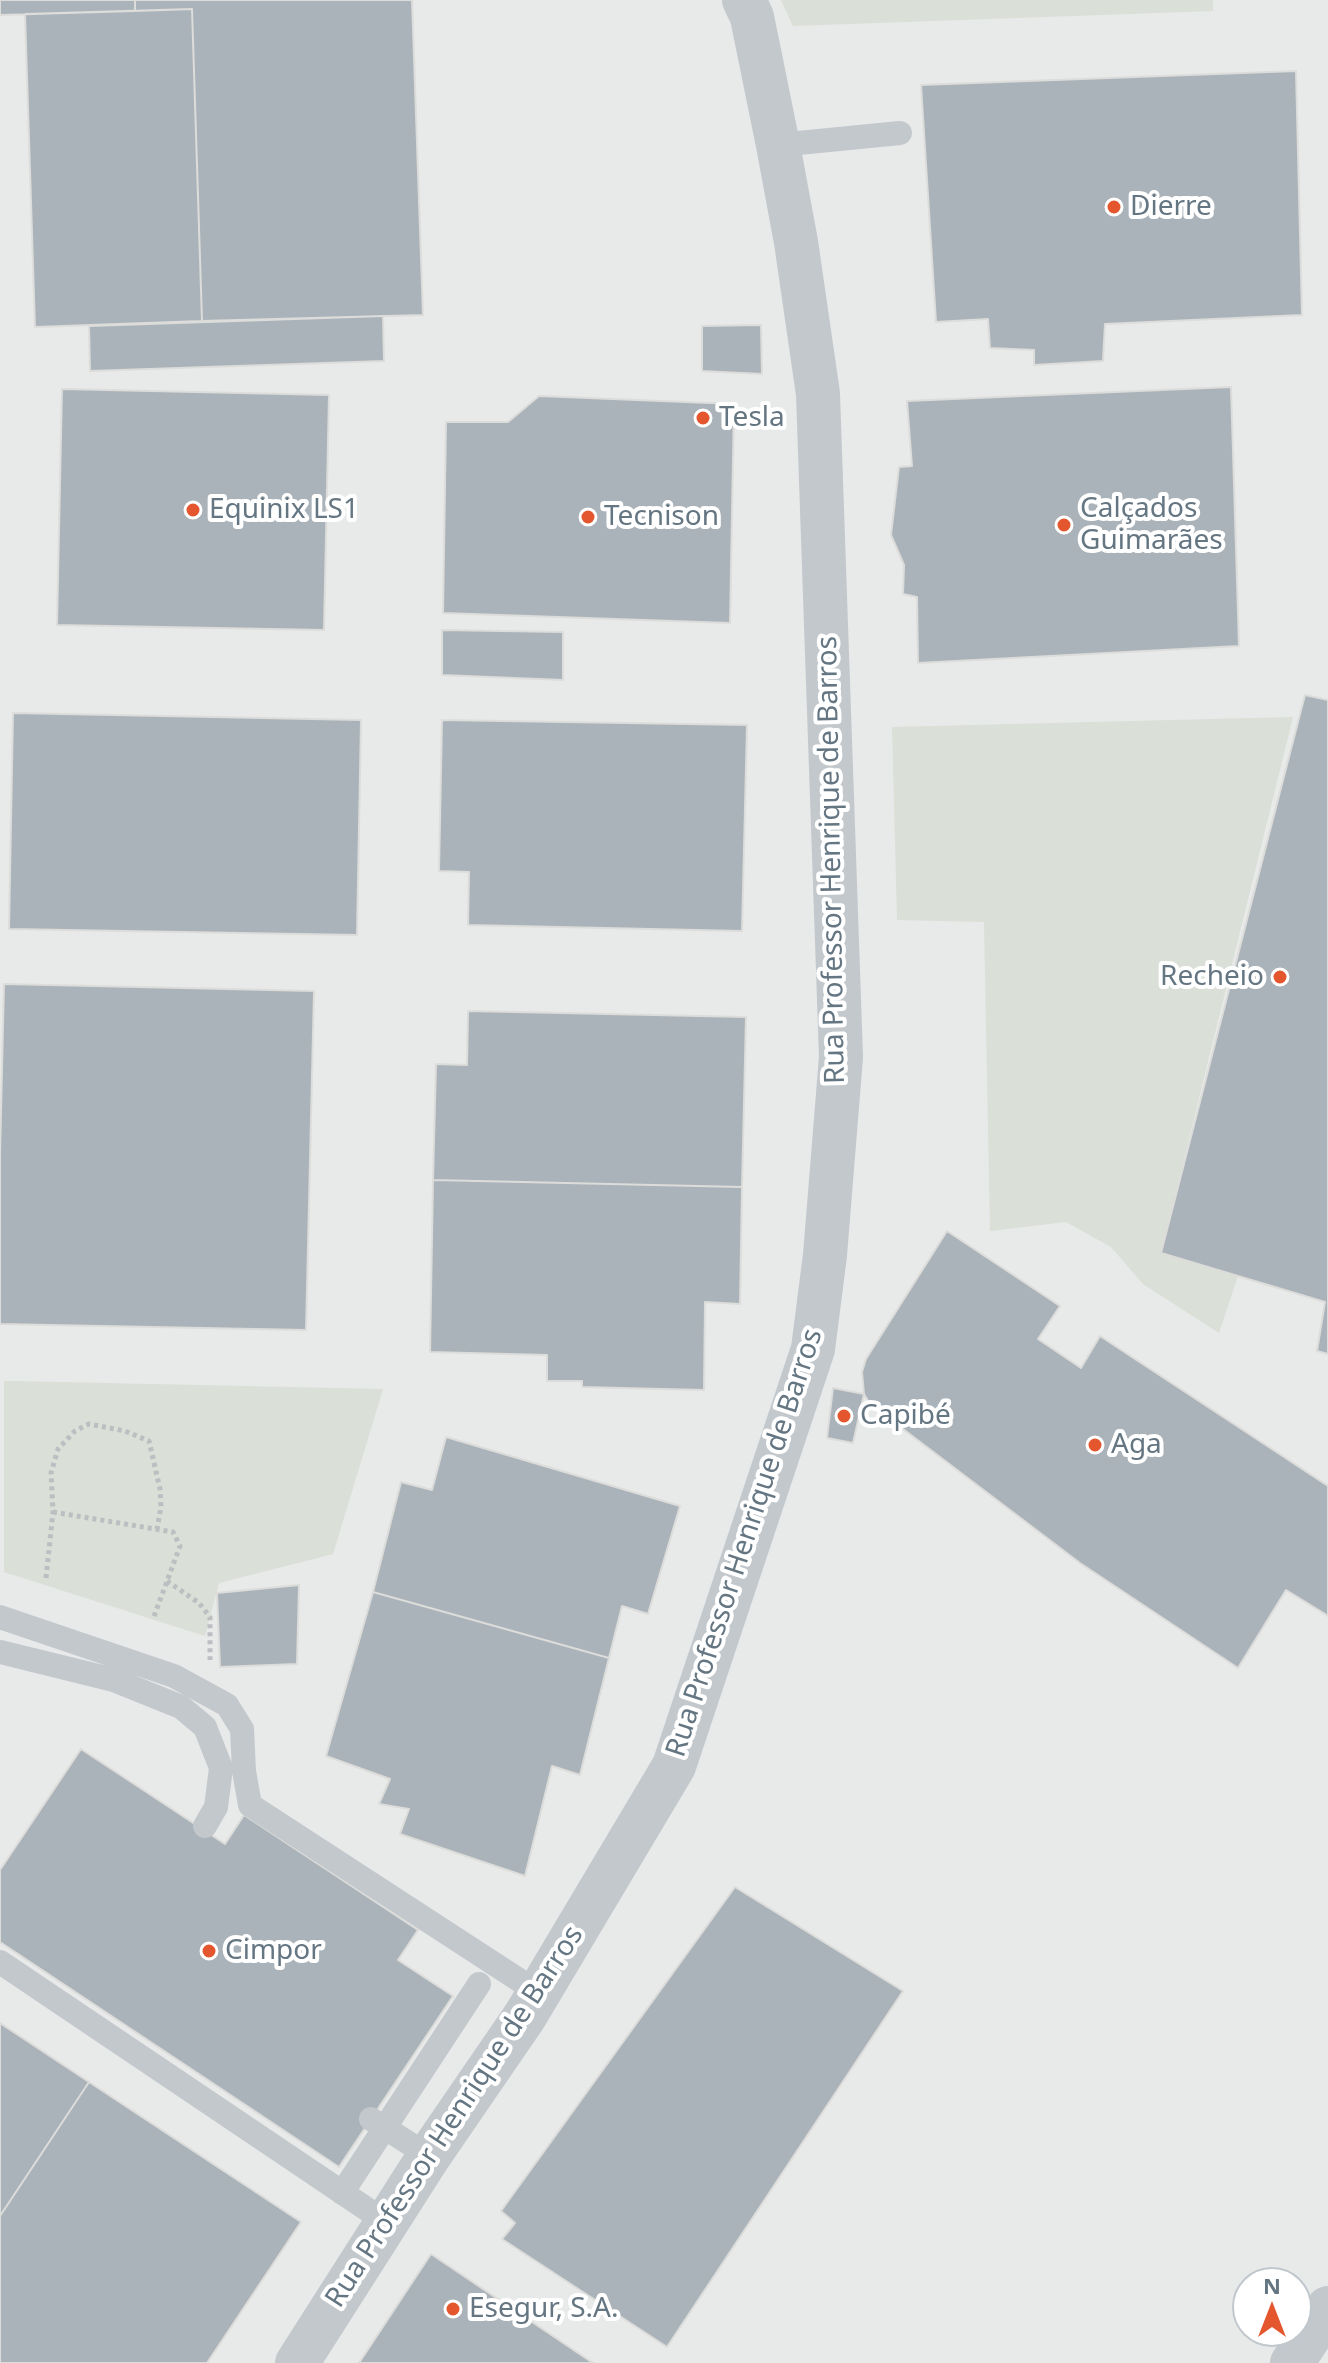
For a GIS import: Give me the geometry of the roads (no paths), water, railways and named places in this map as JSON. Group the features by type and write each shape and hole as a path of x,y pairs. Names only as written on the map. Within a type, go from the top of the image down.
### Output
{"street":[{"name":"Rua Professor Henrique de Barros","path":"297,2363 429,2156 539,1993 674,1766 813,1349 825,1255 841,1057 818,394 778,145 752,17 744,0"},
{"path":"1292,2363 1328,2308"}],"lane":[{"path":"778,145 900,133"},
{"path":"0,1617 174,1676 227,1705 242,1729 244,1771 250,1805 539,1993"},
{"path":"0,1652 114,1680 181,1707 205,1727 221,1768 216,1807 205,1826"},
{"path":"0,1962 386,2222"},
{"path":"342,2193 379,2123 479,1984"},
{"path":"379,2123 429,2156"}],"place":[{"name":"Dierre","path":"1114,207"},
{"name":"Tesla","path":"703,418"},
{"name":"Equinix LS1","path":"193,510"},
{"name":"Tecnison","path":"588,517"},
{"name":"Calçados Guimarães","path":"1064,525"},
{"name":"Recheio","path":"1280,977"},
{"name":"Capibé","path":"844,1416"},
{"name":"Aga","path":"1095,1445"},
{"name":"Cimpor","path":"209,1951"},
{"name":"Esegur, S.A.","path":"453,2309"}]}
